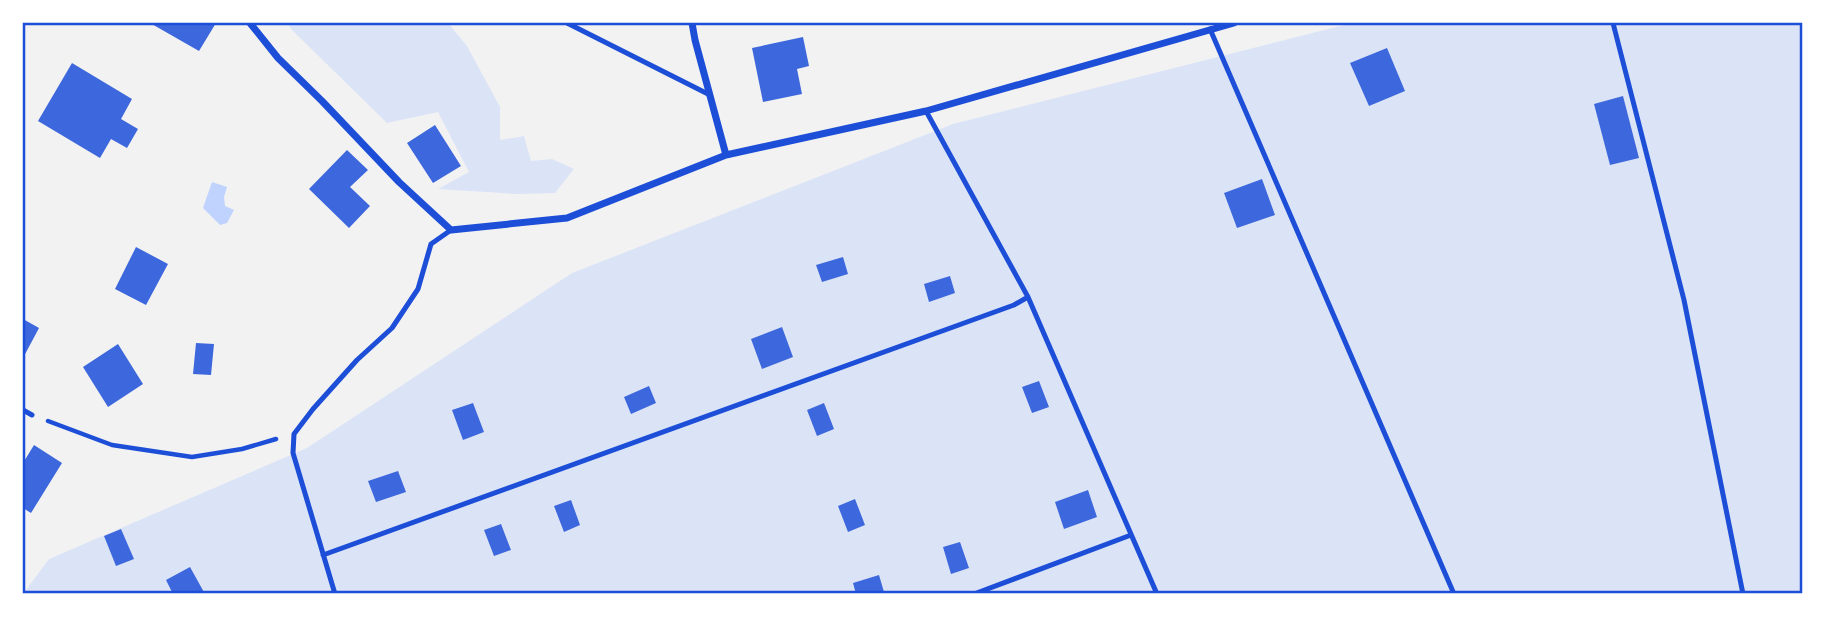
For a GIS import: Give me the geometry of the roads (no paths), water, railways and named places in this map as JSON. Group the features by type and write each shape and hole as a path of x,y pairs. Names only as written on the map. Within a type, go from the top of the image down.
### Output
{"street":[{"path":"250,23 278,58 398,182 451,230 567,218 726,155 926,111 1234,23"},
{"path":"692,23 726,155"}],"lane":[{"path":"566,23 710,95"},
{"path":"1612,23 1684,300 1743,594"},
{"path":"1210,29 1454,594"},
{"path":"926,111 1028,297 1157,594"},
{"path":"335,594 293,453 294,434 357,360 392,328 418,289 431,244 451,230"},
{"path":"323,555 1014,305 1028,297"},
{"path":"23,410 32,415"},
{"path":"974,594 1131,536"}],"water":[{"path":"212,182 227,187 225,206 234,210 227,223 220,225 203,208"}]}
